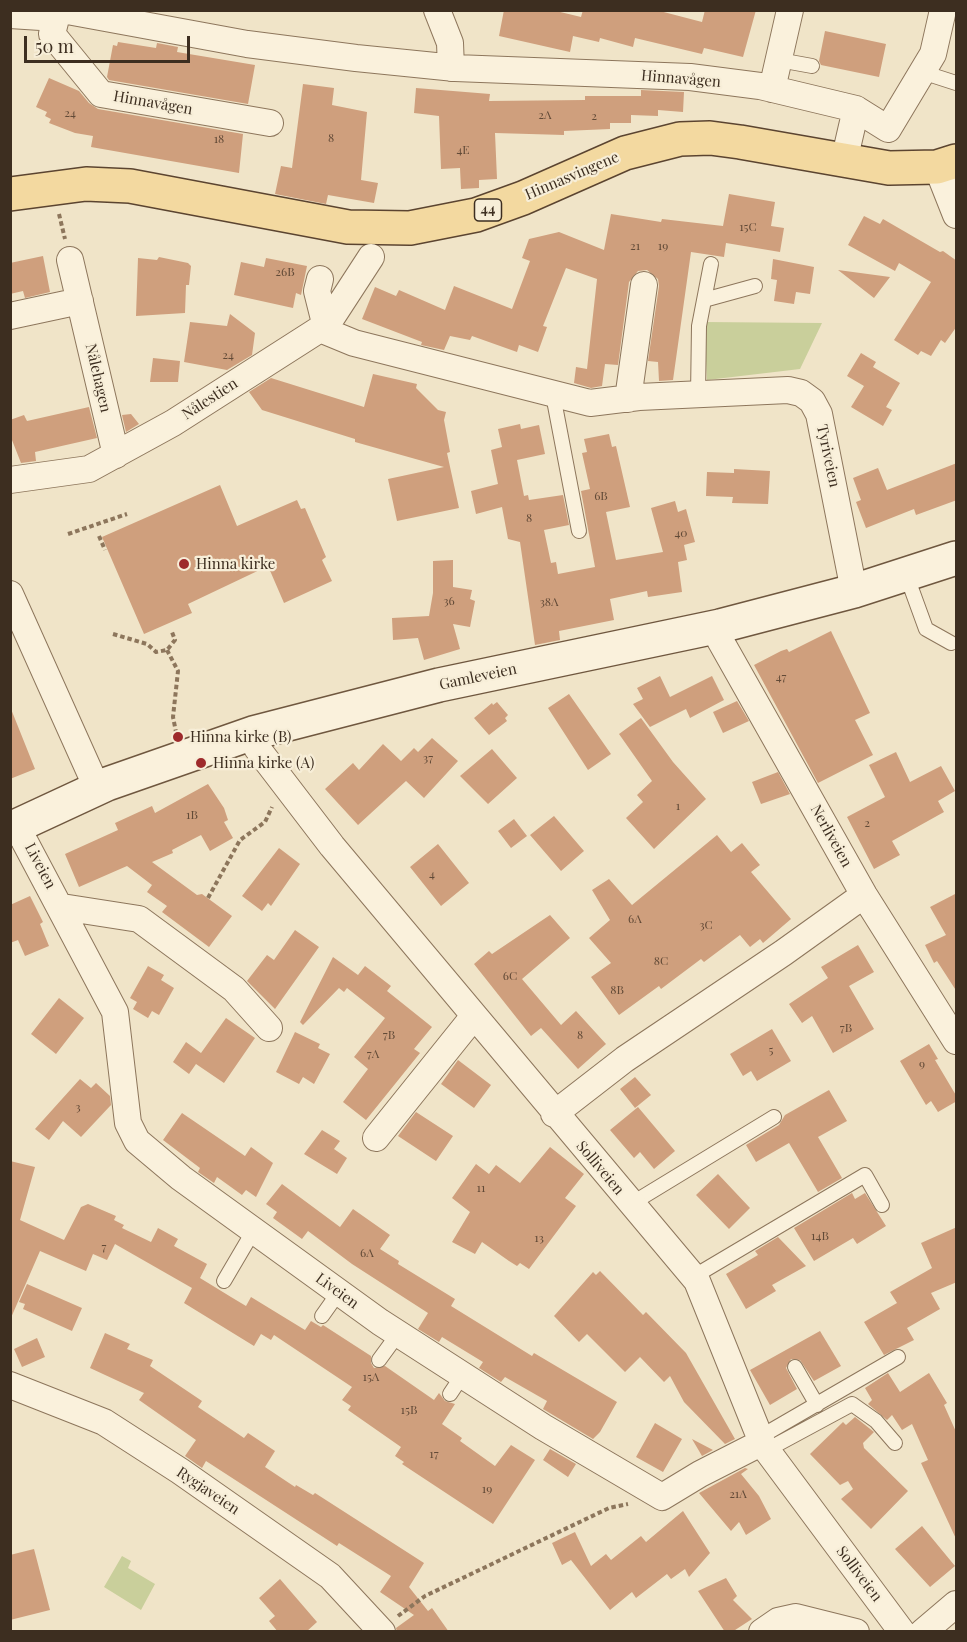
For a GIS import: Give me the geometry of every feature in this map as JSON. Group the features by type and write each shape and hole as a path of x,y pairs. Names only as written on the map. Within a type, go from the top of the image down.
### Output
{"main road":[{"name":"Hinnasvingene","path":"10,194 86,184 130,186 187,194 348,227 410,228 476,215 523,198 625,153 680,139 710,138 740,142 889,168 947,164"}],"street":[{"path":"10,15 41,17 59,10"},
{"name":"Hinnavågen","path":"270,123 101,93 52,34 59,10 247,44 451,68 690,77 766,87 856,109 888,129 922,72"},
{"path":"437,10 450,43 451,68"},
{"path":"766,87 775,10"},
{"path":"766,87 779,60 790,10"},
{"path":"922,72 933,54 943,10"},
{"path":"844,161 856,109"},
{"path":"947,164 957,215"},
{"name":"Nålestien","path":"10,480 53,467 89,469 173,423 332,318 371,257"},
{"name":"Nålehagen","path":"70,260 116,455"},
{"path":"320,279 317,291 322,326"},
{"path":"628,399 644,285"},
{"path":"10,316 80,302"},
{"name":"Tyriveien","path":"322,326 354,343 590,403 803,388 819,414 854,591"},
{"name":"Gamleveien","path":"14,828 97,788 253,733 439,685 720,626 854,591 957,558"},
{"path":"10,594 97,788"},
{"name":"Nerliveien","path":"720,626 720,640 864,895 957,1041"},
{"name":"Solliveien","path":"253,733 257,748 332,846 554,1114 693,1277 761,1441 902,1632"},
{"name":"Liveien","path":"14,828 62,907 115,1012 128,1123 137,1141 181,1178 398,1334 456,1385 542,1435 662,1497"},
{"path":"554,1114 625,1059 783,953 864,895"},
{"name":"Liveien","path":"62,907 140,920 234,989 269,1028"},
{"path":"376,1138 474,1016"},
{"name":"Rygjaveien","path":"10,1385 104,1422 172,1466 330,1576 381,1631"},
{"path":"662,1497 761,1441"},
{"path":"923,1632 957,1604"},
{"path":"762,1632 778,1621 796,1617 856,1632"}],"lane":[{"path":"779,60 812,66"},
{"path":"922,72 957,83"},
{"path":"698,395 699,326 711,264"},
{"path":"704,300 755,286"},
{"path":"553,395 579,531"},
{"path":"906,574 926,629 951,643"},
{"path":"631,1204 774,1117"},
{"path":"693,1277 865,1175 882,1205"},
{"path":"224,1281 254,1230"},
{"path":"322,1316 339,1292"},
{"path":"379,1360 398,1334"},
{"path":"761,1441 898,1357"},
{"path":"795,1367 817,1405"},
{"path":"761,1441 776,1445 852,1404 876,1421 895,1443"}],"path":[{"path":"53,187 70,260"},
{"path":"68,534 127,514"},
{"path":"99,536 105,550"},
{"path":"113,634 147,644 156,652 167,650 175,640 172,632"},
{"path":"167,650 178,671 173,717 176,735"},
{"path":"208,898 240,840 264,822 272,805"},
{"path":"381,1631 425,1596 609,1508 662,1497"}],"green space":[{"path":"704,322 822,323 800,369 707,380"},
{"path":"122,1556 131,1561 128,1568 155,1584 141,1610 104,1587"}],"building":[{"path":"504,10 552,10 581,17 583,10 656,10 702,22 705,10 756,10 743,57 704,48 702,54 635,38 633,47 600,38 599,42 573,36 570,52 499,36"},
{"path":"825,31 886,44 879,77 821,65 819,61"},
{"path":"118,42 156,48 157,43 178,47 177,52 255,65 248,104 109,80 107,77 113,45 117,46"},
{"path":"49,78 79,91 89,103 98,109 243,134 239,173 91,147 93,136 75,133 49,123 51,119 45,116 47,112 36,107"},
{"path":"303,84 334,88 332,105 367,112 361,180 378,183 374,203 328,195 326,204 275,194 281,166 292,168"},
{"path":"416,88 490,94 489,101 585,100 585,96 641,96 641,90 684,92 683,112 658,110 658,116 631,115 631,123 610,123 610,129 564,131 564,135 495,133 497,179 479,180 479,188 461,189 460,168 441,169 439,116 414,113"},
{"path":"729,194 775,202 771,226 784,228 780,252 726,243 724,257 691,252 673,380 659,381 658,362 648,361 659,286 658,279 647,270 638,271 629,282 618,365 605,364 602,386 591,388 574,383 576,367 587,369 597,279 566,268 543,326 547,327 538,352 519,345 517,352 472,336 470,340 450,336 444,350 421,345 422,342 362,319 375,287 396,296 399,290 445,310 454,286 512,309 530,261 522,258 529,239 559,232 604,250 611,214 661,222 662,219 723,226"},
{"path":"864,216 880,224 883,219 957,261 957,326 945,343 941,340 931,356 921,351 918,355 894,340 931,282 899,263 895,271 848,245"},
{"path":"43,256 50,292 25,298 23,291 10,294 10,263"},
{"path":"159,257 188,263 191,266 189,285 186,285 185,313 136,316 138,258 157,260"},
{"path":"266,258 307,266 301,295 296,293 293,308 234,295 241,262 264,267"},
{"path":"773,259 814,267 810,294 796,292 794,304 774,301 777,280 771,279"},
{"path":"838,270 890,277 874,298"},
{"path":"230,314 255,333 252,355 227,370 184,362 190,322 227,326"},
{"path":"861,353 876,362 873,367 900,383 886,407 892,410 883,426 851,407 864,386 847,376"},
{"path":"153,358 180,361 178,382 150,382"},
{"path":"373,374 417,384 416,388 438,410 446,412 444,420 450,452 447,453 459,508 397,521 388,479 444,467 355,442 355,439 262,410 249,392 271,378 364,407"},
{"path":"89,407 97,438 35,452 36,461 21,463 10,435 10,420 24,415 27,421"},
{"path":"131,414 139,424 126,432 122,415"},
{"path":"520,424 521,429 539,425 545,454 517,460 524,496 528,495 529,500 563,495 569,525 544,530 551,563 556,562 558,574 595,567 581,491 590,489 582,453 587,452 584,439 609,434 612,447 616,446 630,507 606,512 616,560 663,552 651,508 675,501 678,512 686,509 695,542 684,545 687,560 678,562 682,592 648,597 647,591 610,599 614,620 559,631 560,640 535,645 520,542 508,539 502,507 476,514 471,491 498,484 491,450 502,447 498,429"},
{"path":"957,463 957,500 916,515 914,509 866,528 856,502 861,500 853,478 878,468 887,490"},
{"path":"734,469 770,471 768,504 732,503 733,497 706,496 707,472 734,473"},
{"name":"Hinna kirke","path":"220,485 237,526 297,500 301,509 305,508 326,557 322,560 332,581 284,603 268,566 188,604 192,613 144,634 102,537"},
{"path":"453,560 453,587 472,590 470,599 475,601 470,627 453,624 460,649 424,660 418,638 393,640 392,618 429,616 433,593 433,561"},
{"path":"831,631 870,713 855,720 873,755 818,783 754,665 781,651 787,649 789,652"},
{"path":"660,676 670,697 712,676 724,700 690,718 686,709 650,727 633,704 643,699 637,688"},
{"path":"569,694 611,754 588,770 548,708"},
{"path":"737,701 749,721 723,733 713,712"},
{"path":"497,702 508,715 505,718 507,721 489,735 474,718 492,703 493,705"},
{"path":"10,710 35,769 10,779"},
{"path":"641,718 673,762 706,799 654,849 626,818 643,802 637,795 652,781 619,734"},
{"path":"432,738 458,761 424,798 406,781 358,825 325,789 353,763 359,770 383,744 401,761 414,748 418,752"},
{"path":"492,749 517,778 488,804 460,776"},
{"path":"896,752 910,782 941,766 955,791 938,801 944,812 892,841 900,855 874,869 847,817 885,797 869,765"},
{"path":"778,772 790,794 761,804 752,782"},
{"path":"208,784 224,808 228,820 224,822 233,838 210,851 201,835 172,850 173,853 152,862 197,895 202,894 232,916 209,947 162,912 167,906 147,892 152,885 127,866 79,887 65,854 118,830 115,823 152,806 155,813"},
{"path":"554,816 584,851 561,871 530,835"},
{"path":"514,819 527,836 511,848 498,831"},
{"path":"717,835 731,852 742,843 760,865 751,872 791,919 763,943 760,939 750,947 740,935 704,962 701,959 661,989 659,986 619,1015 591,977 611,963 589,938 610,920 592,890 609,879 632,905"},
{"path":"438,844 469,883 441,906 410,867"},
{"path":"279,848 300,864 271,906 268,903 262,911 242,896"},
{"path":"957,893 957,992 937,961 934,963 925,945 946,935 930,907"},
{"path":"30,896 43,922 40,924 49,946 25,956 18,940 10,943 10,905"},
{"path":"550,915 570,938 522,979 561,1025 576,1011 606,1044 578,1069 541,1028 531,1036 474,964 489,951 492,954"},
{"path":"295,930 319,947 275,1009 247,981 267,955 274,960"},
{"path":"858,945 874,972 849,986 874,1029 833,1053 812,1016 802,1023 789,1004 828,978 821,967"},
{"path":"333,957 358,975 365,966 391,986 387,991 432,1027 414,1049 420,1053 366,1120 343,1102 368,1069 354,1057 385,1018 347,988 344,992 339,988 303,1025 300,1022"},
{"path":"148,966 164,975 161,980 174,988 159,1015 152,1011 148,1018 133,1009 137,1002 130,998"},
{"path":"59,998 84,1018 56,1054 31,1034"},
{"path":"226,1018 255,1038 224,1083 196,1064 189,1074 173,1062 186,1042 201,1053"},
{"path":"772,1029 791,1061 757,1081 751,1071 743,1076 730,1054"},
{"path":"295,1032 320,1044 318,1048 330,1054 314,1084 303,1077 299,1084 276,1072"},
{"path":"929,1044 938,1059 935,1060 957,1097 957,1101 938,1112 931,1101 926,1105 900,1061"},
{"path":"458,1060 491,1085 474,1108 441,1084"},
{"path":"635,1077 651,1095 635,1108 620,1089"},
{"path":"80,1079 91,1088 96,1083 110,1096 111,1105 81,1137 63,1121 49,1140 35,1129"},
{"path":"829,1090 847,1121 818,1137 842,1178 818,1192 789,1143 756,1162 746,1145 779,1125 785,1115"},
{"path":"638,1107 675,1151 654,1169 640,1152 634,1158 610,1130"},
{"path":"416,1112 453,1136 436,1161 398,1136"},
{"path":"182,1113 245,1156 251,1147 273,1163 256,1197 246,1190 242,1195 217,1177 214,1183 198,1172 200,1168 163,1140"},
{"path":"322,1130 340,1141 334,1149 347,1158 337,1174 304,1154"},
{"path":"550,1147 584,1174 565,1198 576,1206 529,1269 520,1263 517,1266 482,1242 475,1254 452,1242 470,1212 452,1198 476,1164 489,1174 496,1165 520,1183"},
{"path":"10,1161 35,1167 20,1220 64,1240 81,1207 88,1204 116,1216 114,1220 124,1225 122,1228 151,1242 158,1228 178,1239 174,1246 207,1264 200,1278 246,1306 251,1297 305,1330 311,1321 321,1327 323,1325 371,1356 374,1368 385,1366 434,1400 439,1393 445,1401 455,1404 442,1424 462,1438 460,1441 495,1466 511,1445 535,1460 493,1524 402,1464 404,1462 395,1456 401,1447 348,1410 351,1406 342,1400 352,1387 274,1335 271,1340 261,1334 254,1346 184,1303 192,1288 115,1244 107,1260 93,1254 86,1271 40,1251 10,1320"},
{"path":"718,1174 750,1208 729,1229 696,1195"},
{"path":"282,1184 340,1227 353,1209 390,1235 380,1249 399,1261 398,1264 455,1299 451,1306 532,1356 534,1353 617,1402 600,1432 593,1439 543,1409 547,1401 505,1377 501,1382 479,1368 483,1362 442,1337 439,1342 418,1329 428,1313 352,1264 308,1231 302,1239 273,1218 277,1212 266,1204"},
{"path":"852,1193 855,1199 865,1193 886,1226 857,1244 853,1238 814,1261 794,1228"},
{"path":"957,1227 957,1282 931,1293 940,1309 907,1328 914,1340 884,1355 864,1322 897,1303 890,1292 932,1268 921,1243"},
{"path":"778,1237 806,1266 772,1285 776,1291 746,1309 726,1274 758,1255 755,1251"},
{"path":"600,1271 643,1315 646,1312 686,1353 735,1439 725,1444 684,1402 670,1376 664,1382 640,1357 625,1372 587,1334 579,1342 554,1316 593,1272 596,1275"},
{"path":"27,1284 82,1308 72,1331 23,1309 25,1304 19,1302"},
{"path":"820,1331 841,1366 814,1381 800,1360 791,1359 786,1368 797,1389 770,1405 750,1370"},
{"path":"105,1333 130,1344 127,1349 153,1360 150,1366 202,1401 198,1407 244,1438 248,1433 275,1451 265,1467 295,1487 296,1485 313,1495 315,1493 424,1563 409,1587 428,1611 432,1608 449,1632 397,1632 396,1628 414,1615 380,1592 391,1576 339,1543 337,1546 206,1461 202,1468 185,1456 196,1440 139,1400 144,1393 90,1368"},
{"path":"37,1338 45,1357 22,1367 14,1349"},
{"path":"888,1373 900,1392 929,1373 947,1403 944,1405 957,1434 957,1541 921,1463 928,1460 912,1424 902,1430 892,1415 887,1420 868,1404 872,1400 865,1388"},
{"path":"855,1417 874,1432 863,1443 864,1448 908,1491 871,1529 841,1499 853,1489 848,1481 840,1485 810,1454 843,1422 846,1425"},
{"path":"655,1423 682,1439 663,1472 636,1457"},
{"path":"692,1439 713,1450 702,1456"},
{"path":"550,1449 576,1464 568,1477 543,1460"},
{"path":"745,1468 748,1469 741,1474 759,1496 771,1519 746,1535 739,1522 731,1531 699,1493"},
{"path":"683,1511 710,1553 689,1577 685,1569 671,1579 667,1574 636,1598 632,1592 610,1610 571,1560 562,1565 552,1543 575,1532 591,1566 606,1554 611,1560 641,1536 646,1542"},
{"path":"922,1526 955,1566 930,1587 895,1549"},
{"path":"34,1549 50,1610 10,1620 10,1555"},
{"path":"726,1578 737,1596 733,1600 752,1619 732,1632 725,1632 698,1591"},
{"path":"280,1579 317,1622 306,1632 278,1632 269,1621 275,1616 259,1598"}],"place":[{"name":"Hinna kirke","path":"184,564"},
{"name":"Hinna kirke (B)","path":"178,737"},
{"name":"Hinna kirke (A)","path":"201,763"}]}
